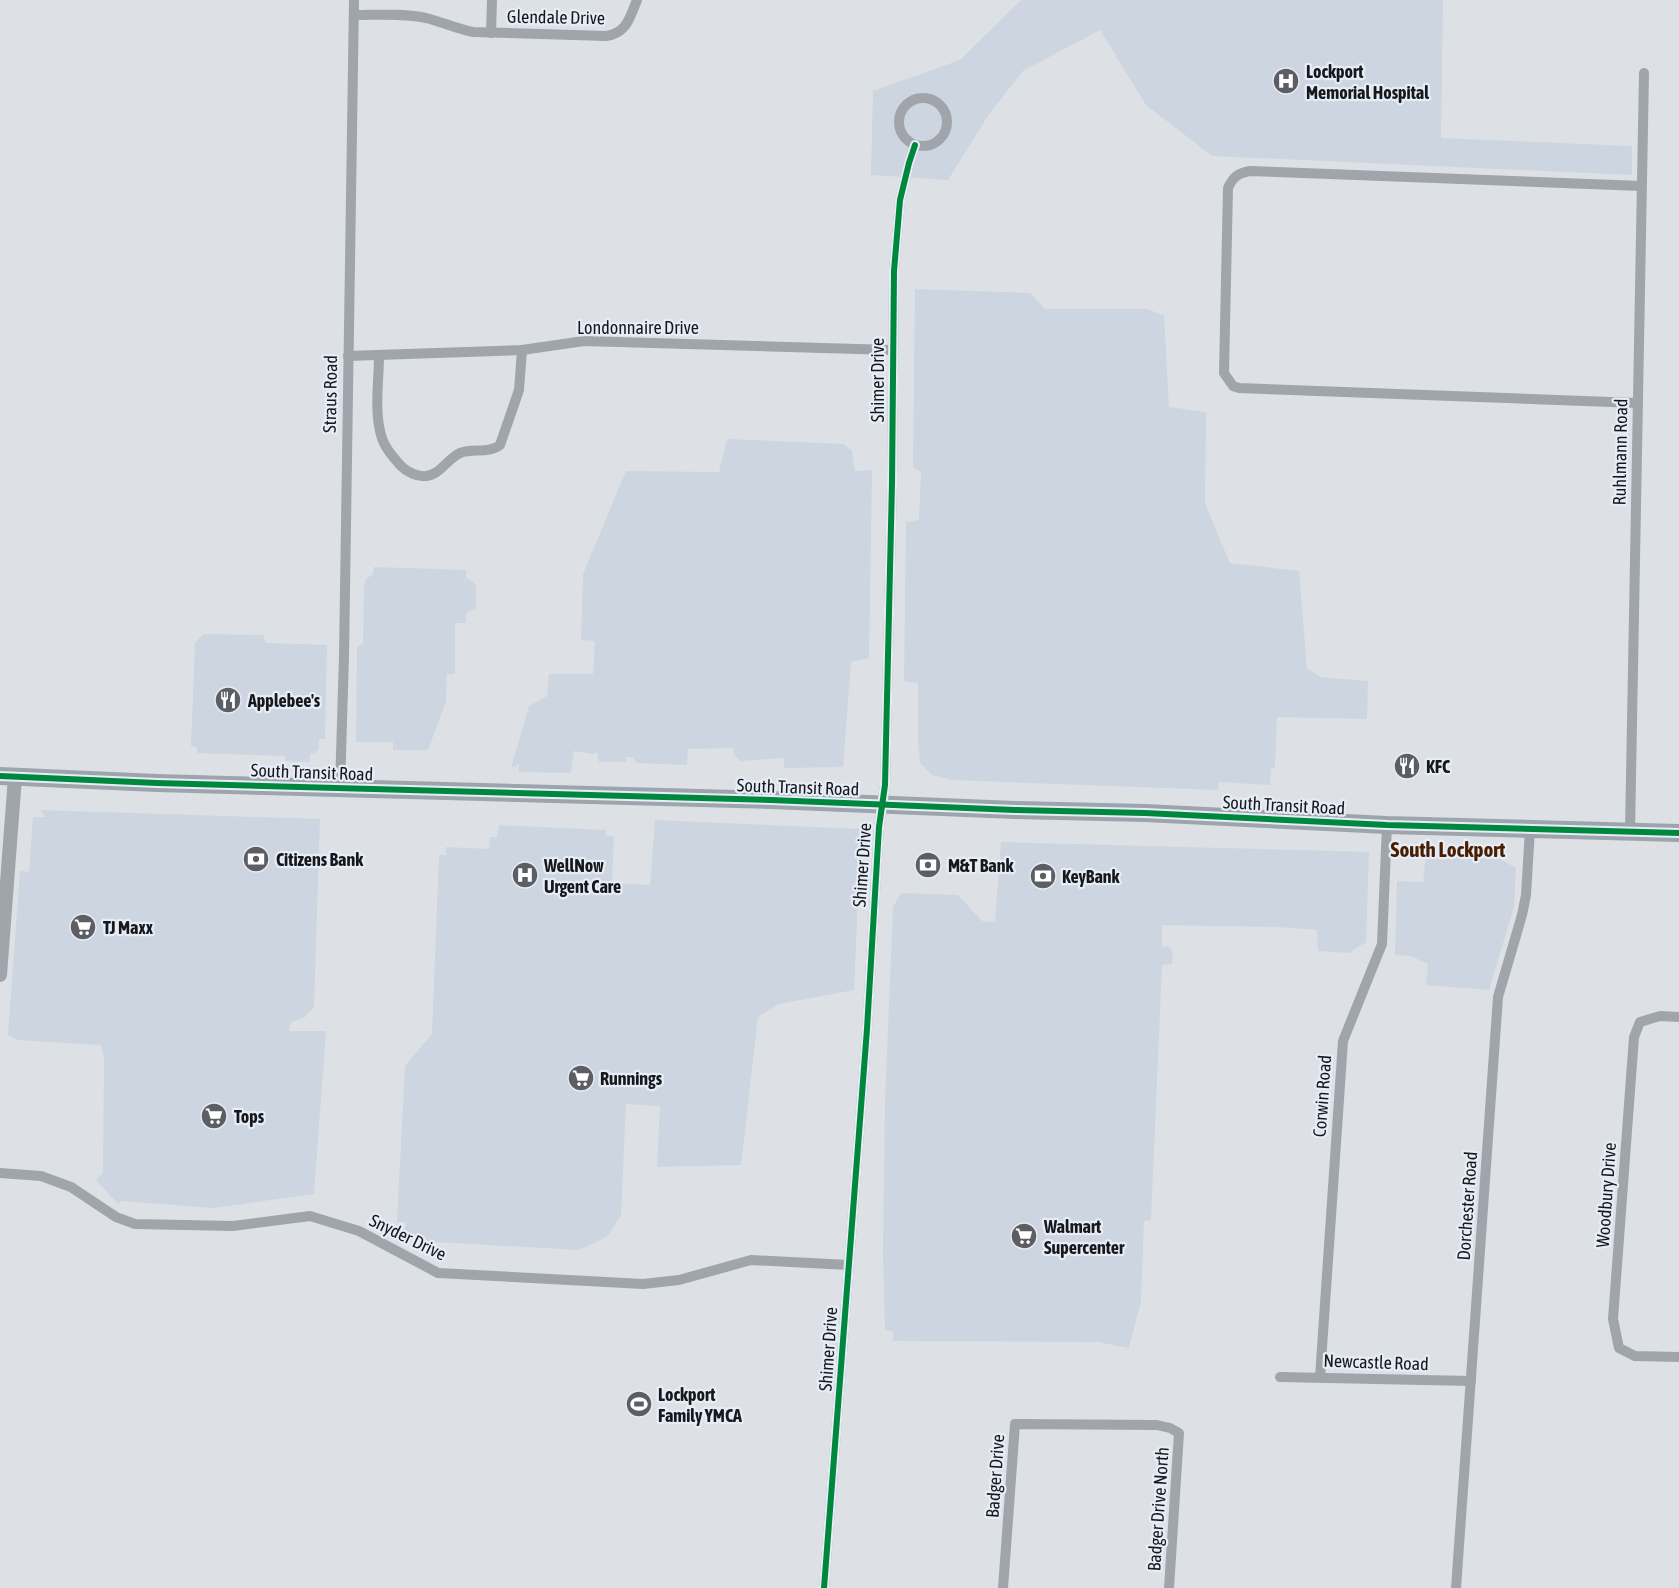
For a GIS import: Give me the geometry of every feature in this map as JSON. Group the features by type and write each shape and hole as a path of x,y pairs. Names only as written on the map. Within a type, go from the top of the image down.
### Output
{"highway":[{"name":"South Transit Road","path":"8,777 791,801 1145,813 1387,825 1679,833"}],"street":[{"name":"Straus Road","path":"340,788 354,0"},
{"name":"Glendale Drive","path":"491,33 492,0"},
{"name":"Glendale Drive","path":"354,15 412,16 458,29 491,33 615,35 628,22 637,0"},
{"name":"Ruhlmann Road","path":"1630,831 1644,73"},
{"path":"927,98 935,101 945,112 946,128 943,135 931,145 915,145 903,135 899,128 901,112 912,100 927,98"},
{"name":"Shimer Drive","path":"824,1588 885,785 894,271 898,219 906,172 915,145"},
{"path":"1638,403 1239,388 1233,386 1224,373 1228,188 1231,181 1242,172 1641,186"},
{"name":"Londonnaire Drive","path":"348,356 522,350 584,340 892,350"},
{"path":"379,356 378,417 381,437 390,454 405,470 420,476 427,476 435,473 462,452 473,449 490,450 500,445 519,390 522,350"},
{"path":"0,975 8,777"},
{"name":"Corwin Road","path":"1320,1377 1343,1041 1382,944 1387,825"},
{"name":"Dorchester Road","path":"1456,1588 1498,997 1526,895 1530,829"},
{"name":"Woodbury Drive","path":"1679,1017 1660,1016 1640,1022 1634,1037 1613,1319 1619,1348 1635,1356 1679,1358"},
{"name":"Snyder Drive","path":"0,1173 41,1176 71,1188 116,1217 135,1224 233,1226 310,1216 359,1231 438,1273 644,1284 679,1280 751,1260 849,1264"},
{"name":"Newcastle Road","path":"1280,1377 1471,1382"},
{"name":"Badger Drive","path":"1003,1588 1015,1424 1157,1425 1179,1433"},
{"name":"Badger Drive North","path":"1169,1588 1179,1433"}],"shaded area":[{"name":"Lockport Memorial Hospital","path":"1021,0 1443,0 1441,138 1632,146 1632,175 1212,156 1146,105 1100,30 1023,71 989,114 948,180 871,175 873,91 960,60"},
{"path":"915,289 1030,293 1045,309 1148,309 1164,316 1169,407 1206,412 1205,504 1230,563 1299,571 1307,669 1321,677 1368,681 1367,719 1277,717 1275,767 1271,769 1270,785 1219,782 1218,790 953,780 932,775 920,763 918,683 904,681 906,522 919,520 921,472 913,467"},
{"path":"727,439 844,444 852,451 855,471 872,470 869,658 851,662 843,767 784,768 784,758 740,761 734,754 733,748 688,749 687,765 636,763 633,757 626,757 626,762 599,762 597,752 592,754 574,751 571,773 519,772 519,764 511,768 529,706 547,696 549,674 593,674 595,641 581,640 583,574 626,471 719,472"},
{"path":"374,567 466,570 466,578 476,586 476,608 466,613 466,623 455,623 455,674 447,674 446,701 428,750 393,750 393,742 356,742 357,648 363,643 364,587 366,579 373,574"},
{"path":"203,634 263,635 266,643 327,645 325,739 319,739 319,749 314,754 310,753 310,762 285,761 285,756 197,753 197,747 191,746 195,643"},
{"path":"41,810 320,819 314,1007 305,1017 290,1023 289,1031 326,1031 314,1194 213,1208 122,1201 118,1204 96,1180 103,1173 104,1058 101,1045 17,1040 8,1035 20,871 29,872 33,817 45,817"},
{"path":"655,820 861,829 854,990 779,1004 758,1017 741,1165 657,1167 660,1106 626,1104 621,1215 607,1237 579,1250 418,1241 405,1231 406,1222 397,1222 405,1066 432,1034 439,855 446,855 446,847 489,849 490,837 497,837 499,825 606,830 606,836 614,836 612,883 650,885"},
{"path":"1001,842 1369,852 1366,942 1349,953 1318,951 1317,930 1162,925 1162,946 1169,947 1173,954 1172,964 1162,965 1151,1220 1144,1221 1141,1301 1129,1348 1098,1342 893,1341 893,1331 885,1330 883,1252 885,1101 893,907 901,893 958,895 982,921 995,922"},
{"path":"1426,854 1497,857 1516,868 1514,907 1489,990 1426,985 1428,964 1411,956 1395,955 1397,881 1423,882"}],"cycle path":[{"path":"824,1588 867,1029 879,827 885,785 894,271 900,200 915,145"},
{"path":"0,776 157,783 771,800 1145,813 1387,825 1679,833"}],"place":[{"name":"Lockport Memorial Hospital","path":"1286,81"},
{"name":"Applebee's","path":"228,700"},
{"name":"KFC","path":"1407,766"},
{"name":"Citizens Bank","path":"256,859"},
{"name":"M&T Bank","path":"928,865"},
{"name":"WellNow Urgent Care","path":"525,875"},
{"name":"KeyBank","path":"1043,876"},
{"name":"TJ Maxx","path":"83,927"},
{"name":"Runnings","path":"581,1078"},
{"name":"Tops","path":"214,1116"},
{"name":"Walmart Supercenter","path":"1024,1236"},
{"name":"Lockport Family YMCA","path":"639,1404"}],"district":[{"name":"South Lockport","path":"1448,849"}]}
